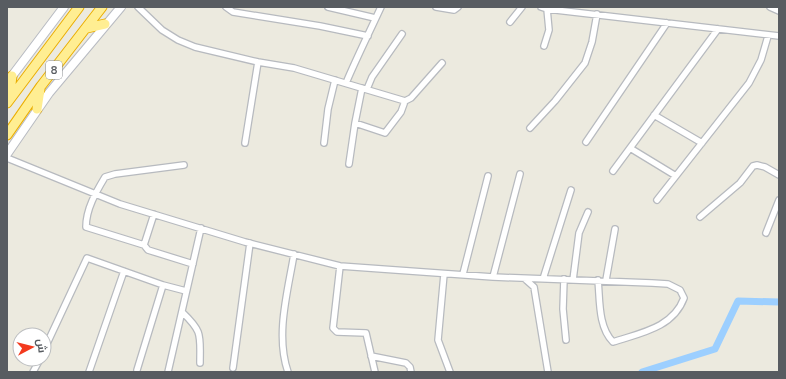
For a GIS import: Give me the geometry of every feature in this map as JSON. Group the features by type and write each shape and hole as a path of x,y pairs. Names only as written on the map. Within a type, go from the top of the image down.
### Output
{"highway":[{"name":"8","path":"8,102 80,7"},
{"name":"8","path":"7,135 41,86 102,7"},
{"path":"86,28 105,24"},
{"path":"8,102 9,79"},
{"path":"37,109 41,86"}],"main road":[{"path":"9,79 64,7"},
{"path":"7,154 37,109 105,24 121,7"}],"street":[{"path":"138,7 162,30 186,44 258,62 294,68 405,101"},
{"path":"226,7 233,12 320,26 368,36"},
{"path":"328,7 375,18"},
{"path":"346,83 361,45 368,36 380,7"},
{"path":"436,7 454,10 458,7"},
{"path":"510,22 522,7"},
{"path":"541,7 547,9 555,8 768,36 779,36"},
{"path":"770,7 779,12"},
{"path":"544,46 549,30 547,9"},
{"path":"530,128 555,101 585,63 592,42 596,14"},
{"path":"586,142 667,23"},
{"path":"613,171 718,29"},
{"path":"350,164 355,123 365,88 402,34"},
{"path":"657,200 749,83 761,60 768,36"},
{"path":"244,143 258,62"},
{"path":"355,123 385,133 401,112 405,101 411,98 442,63"},
{"path":"324,143 328,109 335,80"},
{"path":"654,114 702,143"},
{"path":"630,148 676,176"},
{"path":"7,158 95,194 154,214 250,243 340,266 525,279 606,280 668,284 680,290 684,298 681,308 657,328 613,342 606,335 602,319 598,280"},
{"path":"184,165 105,177 95,194 86,219 86,227 144,245 148,250 193,264"},
{"path":"700,217 740,183 753,166 757,165 765,167 779,175"},
{"path":"493,277 520,174"},
{"path":"463,274 488,176"},
{"path":"543,279 571,190"},
{"path":"766,233 779,200"},
{"path":"572,280 579,233 588,212"},
{"path":"144,245 154,214"},
{"path":"168,372 201,228"},
{"path":"606,280 615,229"},
{"path":"233,368 250,243"},
{"path":"286,372 283,321 294,254"},
{"path":"52,333 87,258 163,285 186,291"},
{"path":"340,266 333,328 337,332 365,332 375,372"},
{"path":"89,372 124,271"},
{"path":"444,274 438,340 450,372"},
{"path":"525,279 534,287 548,372"},
{"path":"564,280 563,309 566,340"},
{"path":"137,370 163,285"},
{"path":"182,312 195,325 200,334 200,363"},
{"path":"371,356 406,363 410,367 411,372"}],"waterway":[{"path":"642,372 715,349 738,301 779,302"}]}
